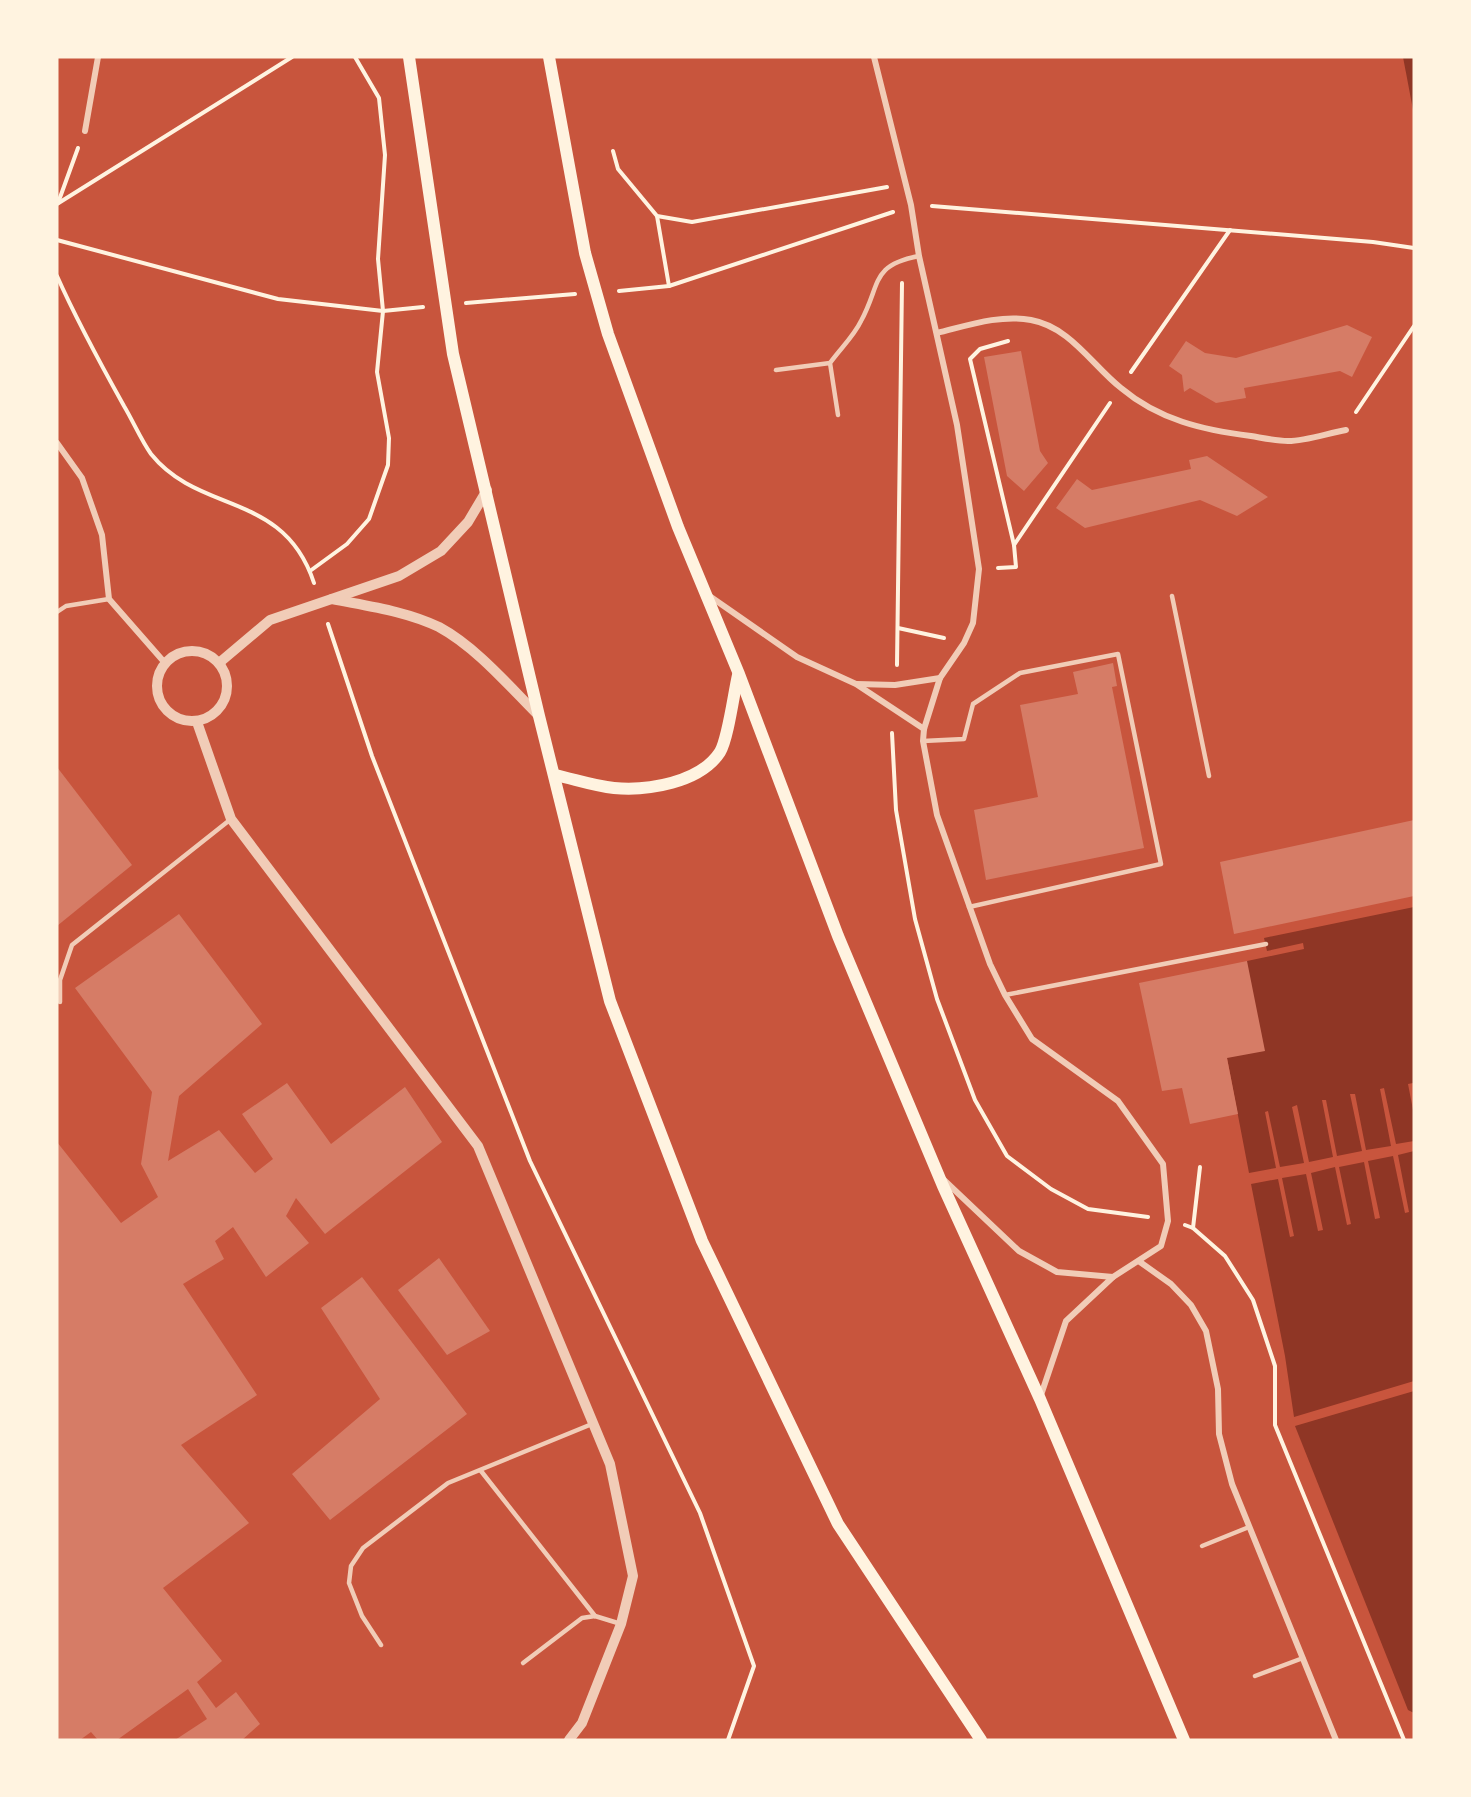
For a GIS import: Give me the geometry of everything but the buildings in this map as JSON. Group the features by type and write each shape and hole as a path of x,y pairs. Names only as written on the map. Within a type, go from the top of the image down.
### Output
{"main road":[{"path":"409,57 453,354 610,1001 702,1241 838,1524 981,1740"},
{"path":"549,57 585,253 608,334 703,591 739,674 838,936 939,1175 1040,1399 1184,1740"},
{"path":"555,774 612,788 633,789 673,782 703,770 721,751 739,674"}],"street":[{"path":"85,130 98,57"},
{"path":"874,57 911,205 919,256 957,425 979,568 974,623 964,643 940,678 924,729 923,741 936,815 990,964 1005,995 1032,1039 1118,1101 1163,1164 1168,1221 1161,1246 1140,1262 1113,1277 1066,1321 1040,1399"},
{"path":"936,333 997,319 1031,320 1056,329 1081,349 1120,388 1145,406 1183,424 1215,432 1289,441 1346,430"},
{"path":"57,444 82,478 99,525 109,599 165,663"},
{"path":"219,663 270,620 399,576 441,551 468,522 486,490"},
{"path":"703,591 797,657 856,684 924,729"},
{"path":"326,600 386,609 439,627 486,662 539,716"},
{"path":"186,651 210,655 219,663 225,672 227,693 217,712 197,722 185,721 164,709 156,686 165,663 174,655 186,651"},
{"path":"856,684 895,685 940,678"},
{"path":"197,722 231,819 478,1146 595,1423 610,1464 633,1576 621,1624 582,1723 569,1740"},
{"path":"939,1175 1019,1251 1057,1272 1113,1277"},
{"path":"1140,1262 1184,1298 1206,1331 1218,1389 1220,1434 1232,1484 1336,1740"}],"lane":[{"path":"776,370 830,363 861,323 883,270 903,259 919,256"},
{"path":"830,363 838,416"},
{"path":"1172,596 1209,776"},
{"path":"57,612 66,606 109,599"},
{"path":"923,741 964,739 973,704 1020,673 1118,654 1161,864 969,907"},
{"path":"60,1002 60,980 72,945 231,819"},
{"path":"1005,995 1266,944"},
{"path":"381,1645 362,1616 349,1583 351,1566 363,1548 448,1483 595,1423"},
{"path":"481,1471 595,1616"},
{"path":"1202,1546 1249,1527"},
{"path":"523,1663 582,1618 595,1616 621,1624"},
{"path":"1255,1676 1303,1658"}],"path":[{"path":"57,204 292,57"},
{"path":"310,571 347,544 369,519 388,465 389,438 377,372 383,311 378,259 385,154 379,98 355,57"},
{"path":"57,204 85,130"},
{"path":"613,151 618,169 657,216 669,286"},
{"path":"657,216 692,222 905,183"},
{"path":"611,291 669,286 911,205 1373,242 1414,248"},
{"path":"891,212 893,222"},
{"path":"1014,545 1230,230"},
{"path":"57,240 278,299 383,311 434,306"},
{"path":"895,685 898,628 903,259"},
{"path":"57,276 79,326 152,454 206,494 241,505 283,530 326,600 372,756 530,1161 704,1524 754,1666 728,1740"},
{"path":"458,304 587,293"},
{"path":"1349,411 1357,412 1414,326"},
{"path":"979,568 1016,567 1014,545 970,359 980,349 1017,340"},
{"path":"1131,372 1138,378"},
{"path":"898,628 964,643"},
{"path":"892,708 896,810 915,919 937,999 975,1100 1007,1156 1051,1189 1088,1209 1168,1221 1193,1228 1225,1256 1253,1300 1275,1366 1275,1425 1404,1740"},
{"path":"1193,1228 1200,1167"}],"shaded area":[{"path":"1403,57 1414,57 1414,115"},
{"path":"1414,907 1414,1089 1413,1083 1408,1084 1414,1115 1414,1141 1396,1144 1384,1088 1380,1089 1391,1146 1366,1150 1355,1094 1350,1094 1362,1151 1337,1156 1326,1100 1322,1100 1333,1157 1309,1162 1297,1105 1292,1107 1304,1163 1280,1167 1268,1111 1265,1112 1276,1168 1249,1173 1227,1058 1247,961 1304,949 1303,943 1267,951 1264,938"},
{"path":"1414,1151 1414,1381 1294,1417 1285,1356 1251,1184 1278,1179 1290,1237 1294,1236 1282,1178 1306,1174 1318,1231 1323,1230 1311,1173 1335,1167 1347,1225 1351,1224 1339,1167 1364,1162 1375,1219 1380,1218 1368,1161 1393,1156 1405,1213 1409,1212 1398,1155"},
{"path":"1414,1391 1414,1713 1408,1710 1295,1426"}]}
